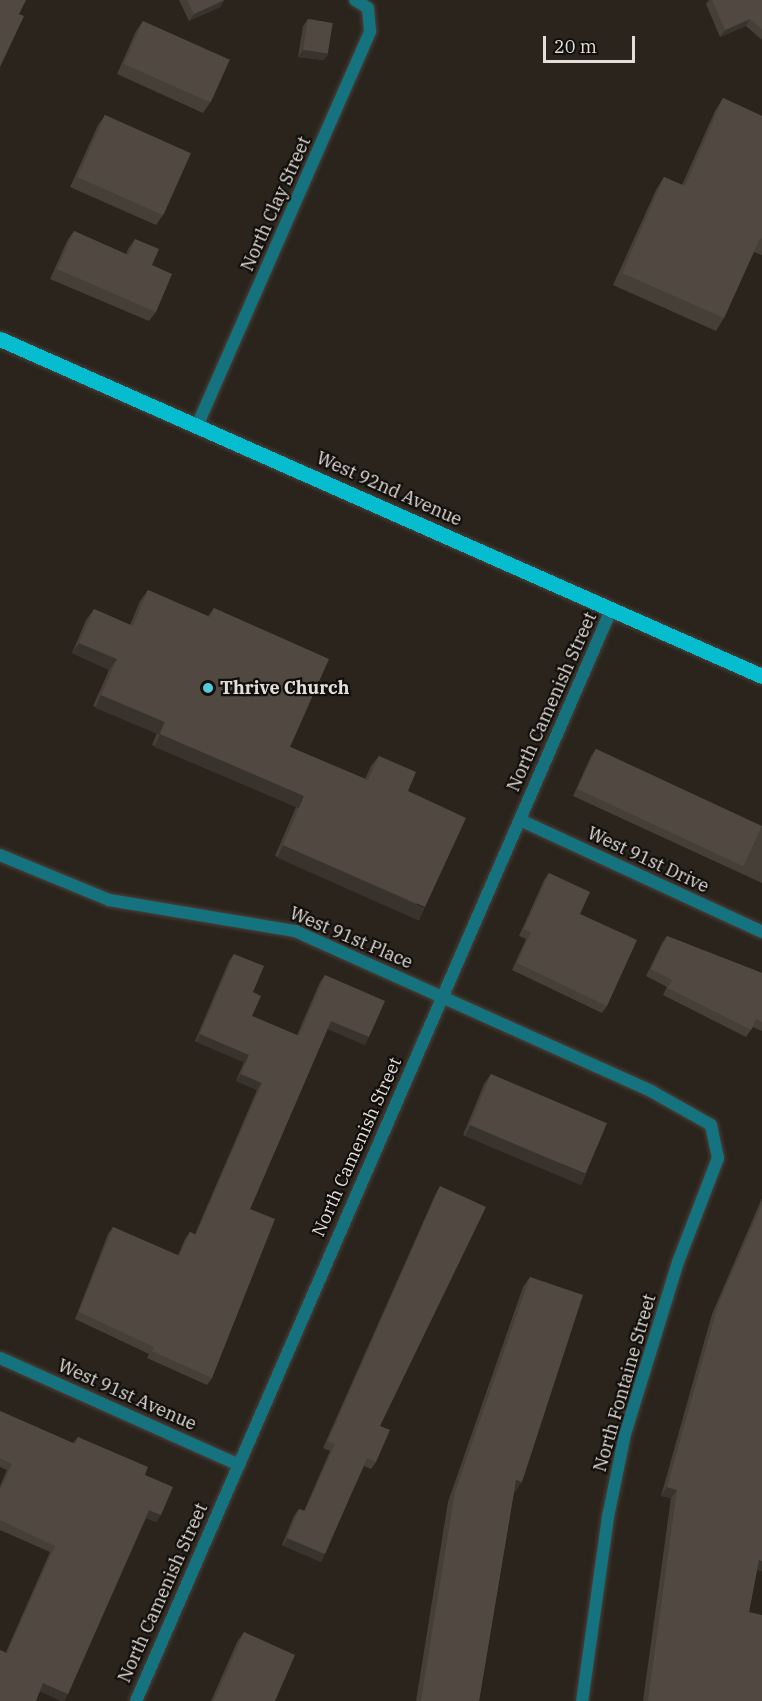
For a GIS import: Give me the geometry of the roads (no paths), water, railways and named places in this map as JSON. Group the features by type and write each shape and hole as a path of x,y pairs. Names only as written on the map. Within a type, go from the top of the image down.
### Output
{"main road":[{"name":"West 92nd Avenue","path":"0,339 762,676"}],"street":[{"name":"North Clay Street","path":"197,426 370,31 368,8 356,0"},
{"name":"North Camenish Street","path":"136,1701 612,608"},
{"name":"West 91st Drive","path":"520,820 762,932"},
{"name":"West 91st Place","path":"0,855 109,900 271,924 443,997 674,1103"},
{"name":"North Fontaine Street","path":"582,1701 608,1517 626,1434 678,1263 718,1158 711,1125 674,1103"},
{"name":"West 91st Avenue","path":"0,1358 239,1465"}],"place":[{"name":"Thrive Church","path":"208,688"}]}
